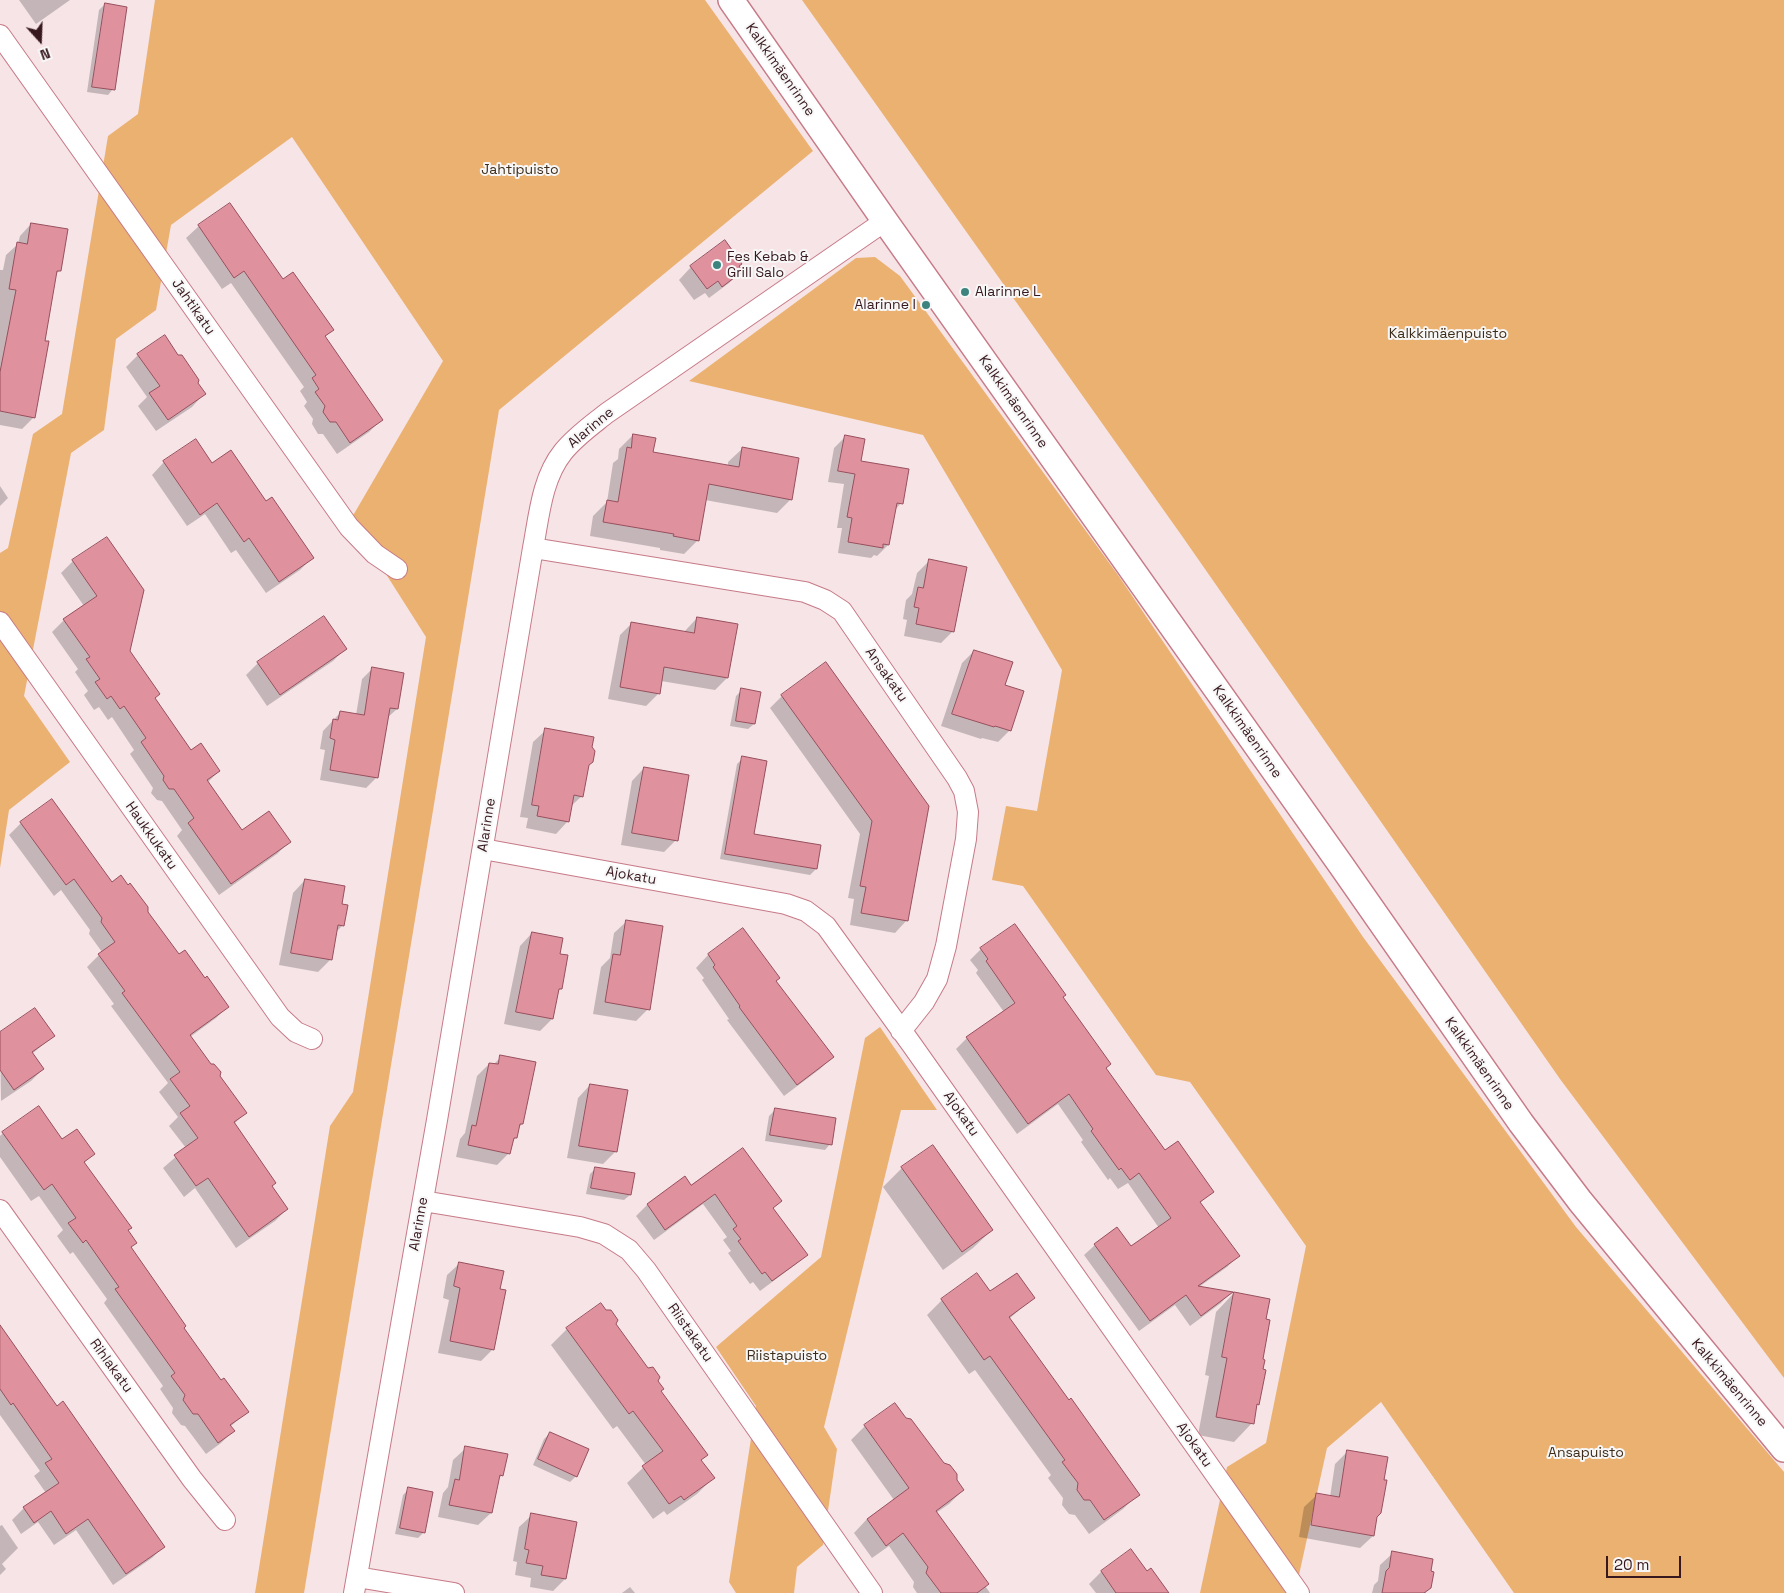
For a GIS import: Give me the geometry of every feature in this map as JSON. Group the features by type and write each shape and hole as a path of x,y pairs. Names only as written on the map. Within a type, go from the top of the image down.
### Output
{"street":[{"name":"Kalkkimäenrinne","path":"731,0 885,221 1341,865 1520,1123 1580,1201 1784,1449"},
{"name":"Jahtikatu","path":"0,35 349,527 375,554 397,569"},
{"name":"Alarinne","path":"356,1585 545,487 552,469 562,452 577,437 632,396 885,221"},
{"name":"Ansakatu","path":"533,548 805,592 825,600 842,611 957,778 964,791 968,812 966,839 938,980 902,1031"},
{"name":"Haukkukatu","path":"0,622 280,1017 296,1032 312,1039"},
{"name":"Ajokatu","path":"483,849 786,904 806,911 826,926 1299,1593"},
{"name":"Riistakatu","path":"423,1201 580,1227 604,1234 629,1250 646,1270 872,1593"},
{"name":"Rihlakatu","path":"0,1210 192,1479 225,1520"},
{"path":"356,1585 454,1593"}],"green space":[{"name":"Jahtipuisto","path":"155,0 705,0 813,151 499,410 304,1593 255,1593 330,1126 353,1092 426,637 351,519 443,361 292,137 171,225 156,310 116,339 104,430 71,453 24,696 70,762 9,810 0,868 0,553 8,548 33,434 62,414 108,136 138,114"},
{"name":"Kalkkimäenpuisto","path":"802,0 1784,0 1784,1378 1560,1079 1182,536"},
{"name":"Ansapuisto","path":"875,257 900,276 1118,575 1363,937 1576,1227 1784,1472 1784,1593 1514,1593 1381,1402 1327,1448 1295,1593 1200,1593 1227,1467 1266,1443 1306,1246 1190,1082 1156,1075 1023,886 992,880 1006,806 1037,811 1062,670 923,435 689,381 856,258"},
{"name":"Riistapuisto","path":"880,1027 937,1110 901,1110 824,1427 837,1449 823,1545 797,1567 794,1593 736,1593 729,1582 756,1406 716,1347 821,1257 865,1038"}],"building":[{"path":"105,3 127,7 115,90 92,87"},
{"path":"230,203 283,279 293,272 334,330 325,336 383,420 350,443 336,422 330,422 323,412 325,406 315,392 319,389 312,378 316,375 244,271 234,278 198,225"},
{"path":"31,223 68,229 61,271 57,271 45,341 49,341 35,418 0,411 0,372 16,290 9,289 17,242 27,244"},
{"name":"Fes Kebab & Grill Salo","path":"725,240 742,264 739,266 743,271 722,287 718,281 707,289 690,266"},
{"path":"165,335 178,355 182,355 206,394 168,420 149,393 160,386 137,354"},
{"path":"633,434 656,438 653,452 739,467 742,447 799,458 792,500 709,484 699,541 673,536 674,534 603,522 607,500 618,502 627,447 631,448"},
{"path":"845,435 865,439 861,461 909,469 903,504 897,503 889,545 883,544 883,548 848,542 852,518 847,517 855,474 838,471"},
{"path":"196,439 212,463 231,450 266,501 272,497 314,558 279,582 249,538 244,542 217,503 200,515 163,461"},
{"path":"107,537 144,590 130,651 160,694 155,698 191,750 201,743 220,771 207,780 242,830 269,811 291,842 231,884 188,823 194,818 174,789 169,789 163,780 164,776 141,742 146,738 124,706 120,709 111,696 107,699 95,682 100,679 86,659 90,657 63,619 97,596 72,560"},
{"path":"929,559 967,567 954,632 916,624 919,608 914,607 918,587 923,588"},
{"path":"324,616 347,649 280,695 257,662"},
{"path":"697,617 738,624 728,678 664,667 660,694 620,687 631,622 694,633"},
{"path":"974,650 1013,662 1005,685 1024,691 1011,731 952,714"},
{"path":"826,662 929,806 908,921 861,913 866,887 860,886 872,821 781,695"},
{"path":"372,667 404,673 398,709 390,708 378,778 330,770 335,740 330,738 333,719 338,720 340,711 364,715"},
{"path":"741,688 761,692 755,724 736,721"},
{"path":"545,728 594,737 592,747 595,751 593,762 589,765 583,797 574,795 569,822 537,816 539,806 532,805"},
{"path":"742,756 767,761 754,834 821,845 817,869 725,854"},
{"path":"644,767 689,775 678,841 632,833"},
{"path":"52,799 112,882 121,875 128,885 130,883 148,907 148,912 179,954 185,950 205,978 207,976 229,1007 190,1035 211,1064 214,1064 221,1072 220,1076 247,1113 234,1122 276,1183 272,1186 288,1209 249,1237 208,1178 196,1186 174,1155 198,1138 180,1113 190,1106 170,1079 180,1072 122,993 125,991 98,954 115,942 101,922 102,918 74,879 66,885 20,822"},
{"path":"305,879 345,886 342,904 348,905 344,926 338,925 332,960 291,953"},
{"path":"626,920 663,926 650,1010 605,1002 613,954 620,955"},
{"path":"1015,924 1066,995 1063,997 1111,1064 1106,1068 1165,1150 1178,1141 1214,1192 1200,1202 1240,1256 1198,1286 1233,1292 1201,1316 1186,1295 1150,1321 1094,1244 1117,1227 1131,1246 1171,1218 1139,1173 1130,1180 1121,1168 1119,1170 1091,1131 1093,1129 1069,1094 1028,1124 966,1037 1015,1003 986,961 988,959 980,948"},
{"path":"743,928 780,978 776,981 834,1057 797,1085 739,1007 713,967 715,965 708,954"},
{"path":"532,932 563,938 560,954 568,955 562,989 559,989 553,1019 516,1012"},
{"path":"35,1008 55,1036 32,1052 44,1069 14,1090 0,1070 0,1032"},
{"path":"500,1055 536,1062 523,1124 520,1124 517,1138 514,1138 510,1154 468,1145 472,1125 476,1126 489,1063 498,1064"},
{"path":"590,1084 628,1090 617,1152 579,1146"},
{"path":"39,1106 62,1139 77,1129 95,1154 84,1162 132,1228 128,1230 137,1243 131,1247 186,1326 184,1328 221,1380 224,1378 249,1412 230,1425 235,1431 218,1443 198,1414 193,1414 183,1400 185,1395 171,1376 175,1373 115,1289 119,1287 86,1240 83,1243 68,1223 76,1218 52,1184 44,1190 2,1132"},
{"path":"775,1108 836,1118 832,1145 770,1135"},
{"path":"933,1145 993,1230 962,1252 901,1167"},
{"path":"743,1148 782,1201 773,1208 808,1255 772,1281 765,1272 762,1274 738,1241 741,1239 733,1229 737,1226 715,1194 665,1230 647,1204 685,1176 691,1185"},
{"path":"595,1167 635,1173 631,1195 591,1188"},
{"path":"459,1262 504,1271 500,1289 506,1290 494,1350 450,1341 460,1288 454,1286"},
{"path":"977,1273 990,1291 1017,1273 1035,1298 1009,1317 1069,1400 1071,1398 1140,1495 1104,1520 1090,1500 1084,1500 1077,1490 1078,1483 1062,1462 1065,1460 990,1356 984,1360 941,1299"},
{"path":"1234,1292 1270,1299 1266,1319 1270,1320 1263,1359 1265,1360 1263,1369 1266,1370 1254,1424 1216,1417 1227,1358 1222,1357"},
{"path":"601,1303 606,1310 611,1310 618,1320 616,1324 648,1368 653,1367 660,1377 658,1381 664,1389 661,1391 708,1455 701,1460 715,1478 684,1500 681,1496 669,1504 642,1466 663,1451 633,1411 629,1414 566,1328"},
{"path":"0,1325 57,1406 63,1401 165,1547 126,1574 88,1519 66,1534 51,1511 34,1523 23,1507 59,1483 45,1463 52,1459 13,1403 11,1405 0,1389"},
{"path":"895,1403 906,1418 911,1419 944,1463 950,1465 957,1474 957,1480 964,1490 936,1511 989,1584 977,1593 941,1593 926,1573 928,1567 903,1533 886,1546 867,1519 909,1488 864,1425"},
{"path":"550,1432 589,1449 577,1477 538,1459"},
{"path":"465,1446 508,1454 503,1476 500,1475 492,1513 449,1505 455,1479 459,1480"},
{"path":"1347,1450 1388,1457 1384,1480 1387,1480 1381,1513 1377,1517 1374,1536 1311,1525 1316,1493 1339,1497"},
{"path":"408,1487 433,1492 425,1533 400,1528"},
{"path":"531,1513 577,1522 566,1579 541,1575 543,1566 526,1563 529,1550 525,1549"},
{"path":"1131,1549 1147,1571 1151,1568 1169,1593 1116,1593 1101,1571"},
{"path":"1392,1551 1433,1559 1431,1571 1434,1572 1431,1588 1424,1593 1382,1593"}],"place":[{"name":"Fes Kebab & Grill Salo","path":"717,265"},
{"name":"Alarinne L","path":"965,292"},
{"name":"Alarinne I","path":"926,305"}]}
